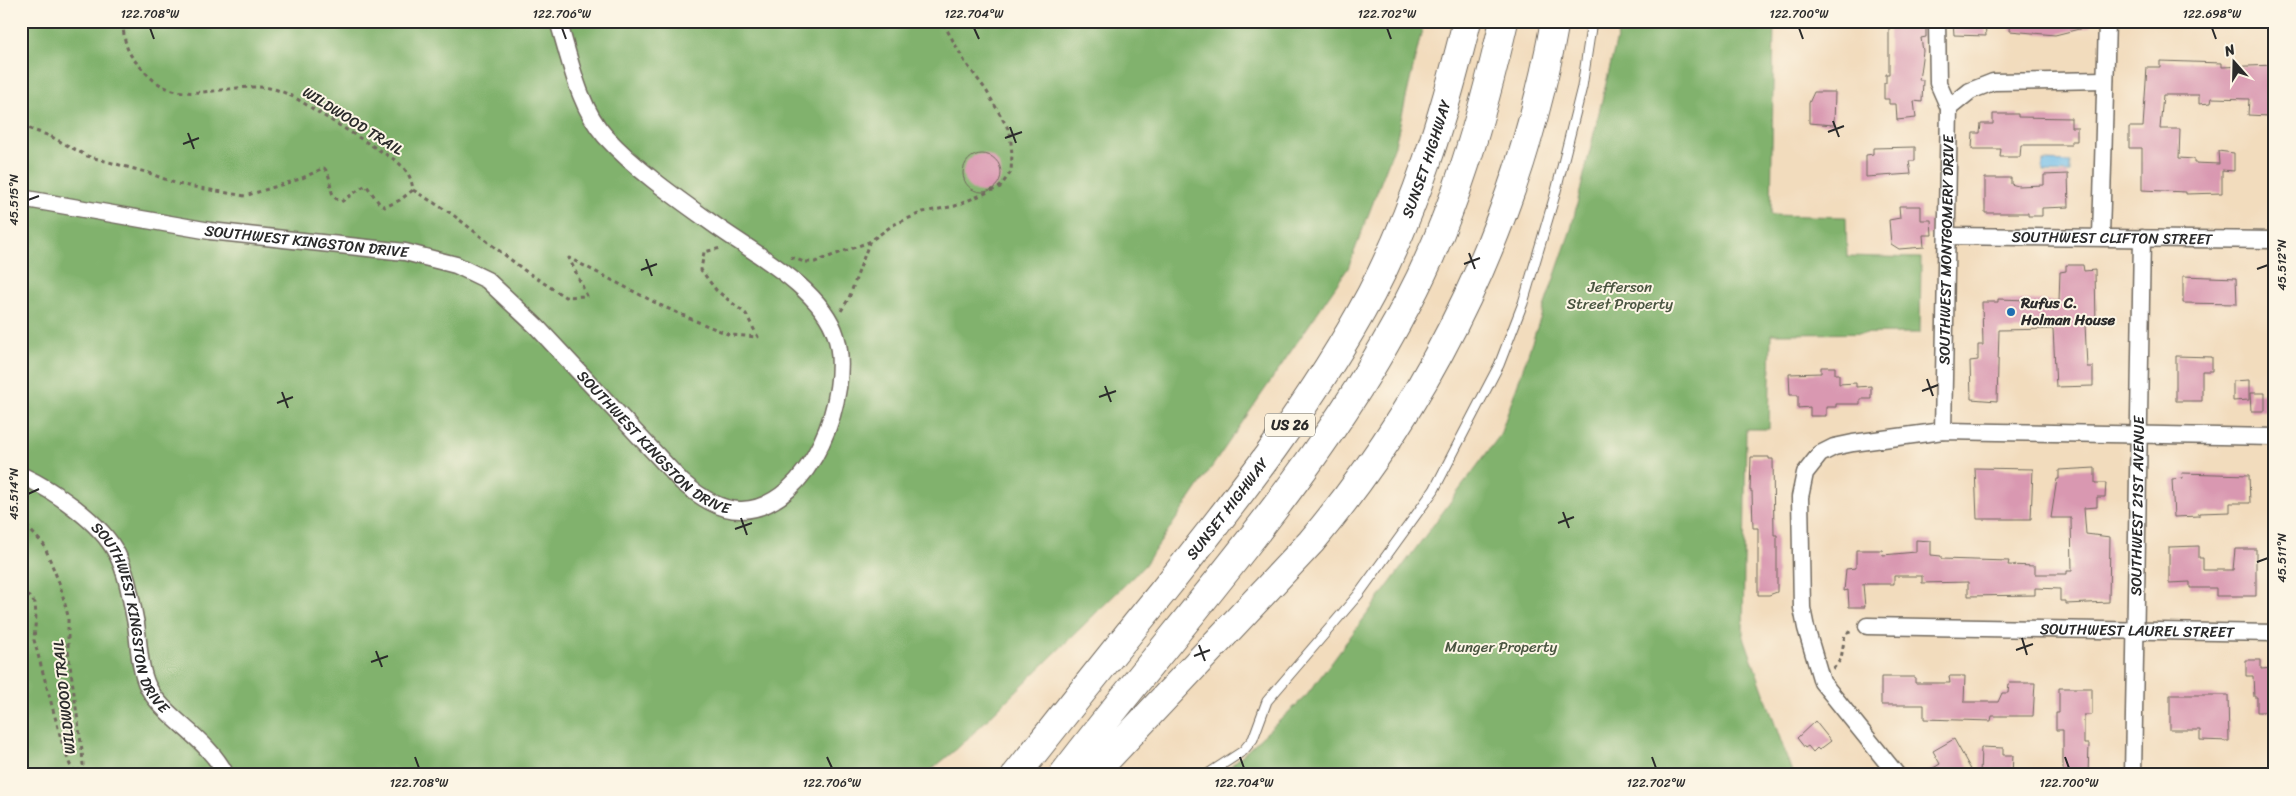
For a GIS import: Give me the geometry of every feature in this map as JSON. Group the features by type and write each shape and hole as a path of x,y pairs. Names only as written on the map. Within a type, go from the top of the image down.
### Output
{"highway":[{"name":"SUNSET HIGHWAY","path":"1016,775 1200,545 1261,466 1314,391 1370,295 1394,246 1430,153 1450,91 1467,21"},
{"name":"US 26","path":"1063,775 1274,508 1324,439 1369,371 1408,302 1436,240 1487,95 1504,21"},
{"path":"1092,775 1311,542 1344,502 1402,419 1433,367 1460,313 1504,209 1537,101 1555,21"}],"street":[{"name":"SOUTHWEST KINGSTON DRIVE","path":"21,198 210,231 405,252 456,264 487,280 537,326 682,482 712,503 741,511 768,502 795,484 811,462 827,432 840,374 839,347 832,324 817,303 790,278 689,206 628,158 604,134 592,117 583,98 558,21"},
{"path":"1937,21 1938,83 1950,108 1970,91 1993,82 2105,80"},
{"path":"2101,236 2107,21"},
{"name":"SOUTHWEST MONTGOMERY DRIVE","path":"1943,431 1950,108"},
{"name":"SOUTHWEST CLIFTON STREET","path":"1948,236 2101,236 2275,240"},
{"name":"SOUTHWEST 21ST AVENUE","path":"2133,775 2137,436 2142,238"},
{"path":"1897,775 1822,682 1806,628 1802,608 1800,497 1805,473 1820,454 1834,447 1943,431 2275,437"},
{"name":"SOUTHWEST KINGSTON DRIVE","path":"21,475 47,489 88,520 116,552 130,594 143,673 148,686 157,701 211,751 226,775"},
{"name":"SOUTHWEST LAUREL STREET","path":"1867,626 2275,633"}],"lane":[{"path":"1206,775 1243,751 1253,739 1267,701 1358,595 1434,490 1476,410 1499,365 1523,303 1555,196 1582,87 1592,21"}],"path":[{"name":"WILDWOOD TRAIL","path":"21,126 50,136 87,156 149,173 176,184 204,190 246,196 300,180 324,168 328,172 329,190 334,198 341,202 366,185 379,203 385,207 400,200 413,190 412,179 408,170 395,160 293,97 274,89 254,87 201,92 173,92 151,79 134,61 124,44 122,21"},
{"path":"832,324 847,302 869,242"},
{"name":"WILDWOOD TRAIL","path":"21,520 44,545 60,585 68,616 68,651 83,765 77,774 70,766 63,746 34,640 35,603 27,595 21,600"},
{"path":"1822,682 1842,659 1845,634 1867,626"}],"green space":[{"path":"21,21 1424,21 1395,145 1348,268 1144,566 959,747 925,775 21,775"},
{"path":"1621,21 1774,21 1771,215 1846,217 1847,256 1921,258 1920,333 1771,334 1769,429 1746,429 1743,634 1793,775 1221,775 1307,695 1500,435 1571,229"}],"water":[{"path":"2043,161 2070,162 2070,173 2043,172"}],"building":[{"path":"1899,21 1926,21 1926,37 1921,38 1923,51 1919,80 1923,80 1922,102 1914,101 1916,118 1897,120 1896,104 1889,104 1889,99 1884,99 1884,83 1886,83 1886,74 1889,74 1889,26 1897,26"},
{"path":"1953,21 1985,21 1986,36 1954,35"},
{"path":"2011,21 2090,21 2091,26 2055,35 2010,31"},
{"path":"2160,61 2222,63 2222,67 2275,65 2275,98 2269,97 2269,116 2248,115 2249,99 2212,98 2211,103 2199,104 2199,95 2163,95 2160,129 2180,129 2179,158 2194,159 2194,163 2219,164 2218,151 2234,153 2234,171 2222,170 2222,193 2186,194 2186,192 2142,190 2142,148 2129,148 2129,127 2143,127 2147,67 2160,67"},
{"path":"1814,92 1835,92 1834,125 1809,123 1809,103"},
{"path":"1993,114 2018,114 2018,117 2071,118 2071,127 2077,127 2077,141 2071,141 2071,145 2021,145 2020,157 2000,157 2001,149 1972,149 1973,133 1980,133 1981,124 1993,124"},
{"path":"1915,147 1915,161 1909,161 1911,174 1866,177 1866,155 1873,154 1873,148"},
{"path":"982,154 996,159 1001,173 996,187 982,192 968,187 963,173 968,159"},
{"path":"2068,174 2069,207 2042,208 2042,216 2028,216 2028,213 1985,213 1985,178 2011,178 2011,184 2018,186 2044,185 2044,175"},
{"path":"1899,206 1921,206 1921,220 1931,220 1932,235 1923,235 1924,247 1899,249 1891,244 1889,220 1900,218"},
{"path":"2066,265 2083,265 2084,271 2095,270 2096,324 2085,324 2087,367 2093,367 2093,386 2056,387 2053,329 1999,330 1997,401 1971,399 1970,361 1978,360 1978,345 1983,345 1982,302 1998,302 1998,299 2059,301 2060,272 2066,271"},
{"path":"2183,276 2236,278 2237,304 2183,303"},
{"path":"2176,356 2212,357 2212,371 2202,371 2202,401 2176,401"},
{"path":"1821,367 1835,367 1835,374 1839,374 1839,384 1856,383 1856,387 1871,386 1871,399 1860,399 1860,404 1836,404 1836,407 1826,407 1826,416 1810,416 1810,407 1798,408 1798,395 1790,395 1789,374 1821,373"},
{"path":"2249,380 2249,400 2233,401 2233,381"},
{"path":"2250,393 2265,393 2265,411 2251,411"},
{"path":"1751,457 1769,457 1769,459 1773,459 1774,535 1777,535 1777,592 1769,595 1758,595 1758,528 1753,528 1752,491 1750,491"},
{"path":"1975,468 2033,469 2031,519 1977,519"},
{"path":"2095,468 2095,483 2106,483 2105,497 2097,497 2097,507 2084,508 2086,534 2110,537 2109,602 2066,604 2066,601 2060,601 2060,589 2035,588 2035,595 1968,596 1968,582 1922,583 1922,576 1894,576 1894,584 1863,584 1865,607 1849,607 1848,590 1844,591 1846,569 1856,568 1856,550 1882,550 1883,555 1916,552 1916,540 1931,541 1931,555 1941,556 1941,559 2009,561 2008,565 2035,566 2035,574 2067,574 2067,571 2072,571 2071,518 2051,518 2059,470"},
{"path":"2182,473 2249,475 2250,503 2230,503 2230,512 2199,513 2199,516 2174,517 2172,479 2183,478"},
{"path":"2199,546 2199,558 2203,558 2203,570 2233,570 2235,549 2256,549 2256,596 2216,596 2216,588 2190,588 2190,582 2169,583 2169,547"},
{"path":"2246,660 2261,660 2261,669 2275,668 2275,712 2257,712 2257,697 2254,697 2253,676 2246,676"},
{"path":"1949,676 1965,676 1964,702 1998,702 2002,693 2008,693 2009,683 2035,683 2033,716 1992,716 1991,721 1924,719 1924,705 1881,705 1881,677 1915,677 1915,683 1950,683"},
{"path":"2059,688 2092,688 2092,715 2084,715 2084,744 2089,744 2088,775 2063,775 2063,730 2056,730 2056,713 2059,713"},
{"path":"2170,695 2228,695 2229,741 2200,740 2200,730 2170,730"},
{"path":"1815,721 1831,741 1813,752 1808,746 1805,748 1797,738"},
{"path":"1954,739 1974,775 1922,775 1940,764 1933,751"},
{"path":"1981,747 2003,748 2003,755 2013,755 2012,775 1980,775"}],"place":[{"name":"Rufus C. Holman House","path":"2011,312"}],"park label":[{"name":"Jefferson Street Property","path":"1620,296"},
{"name":"Munger Property","path":"1501,647"}]}
